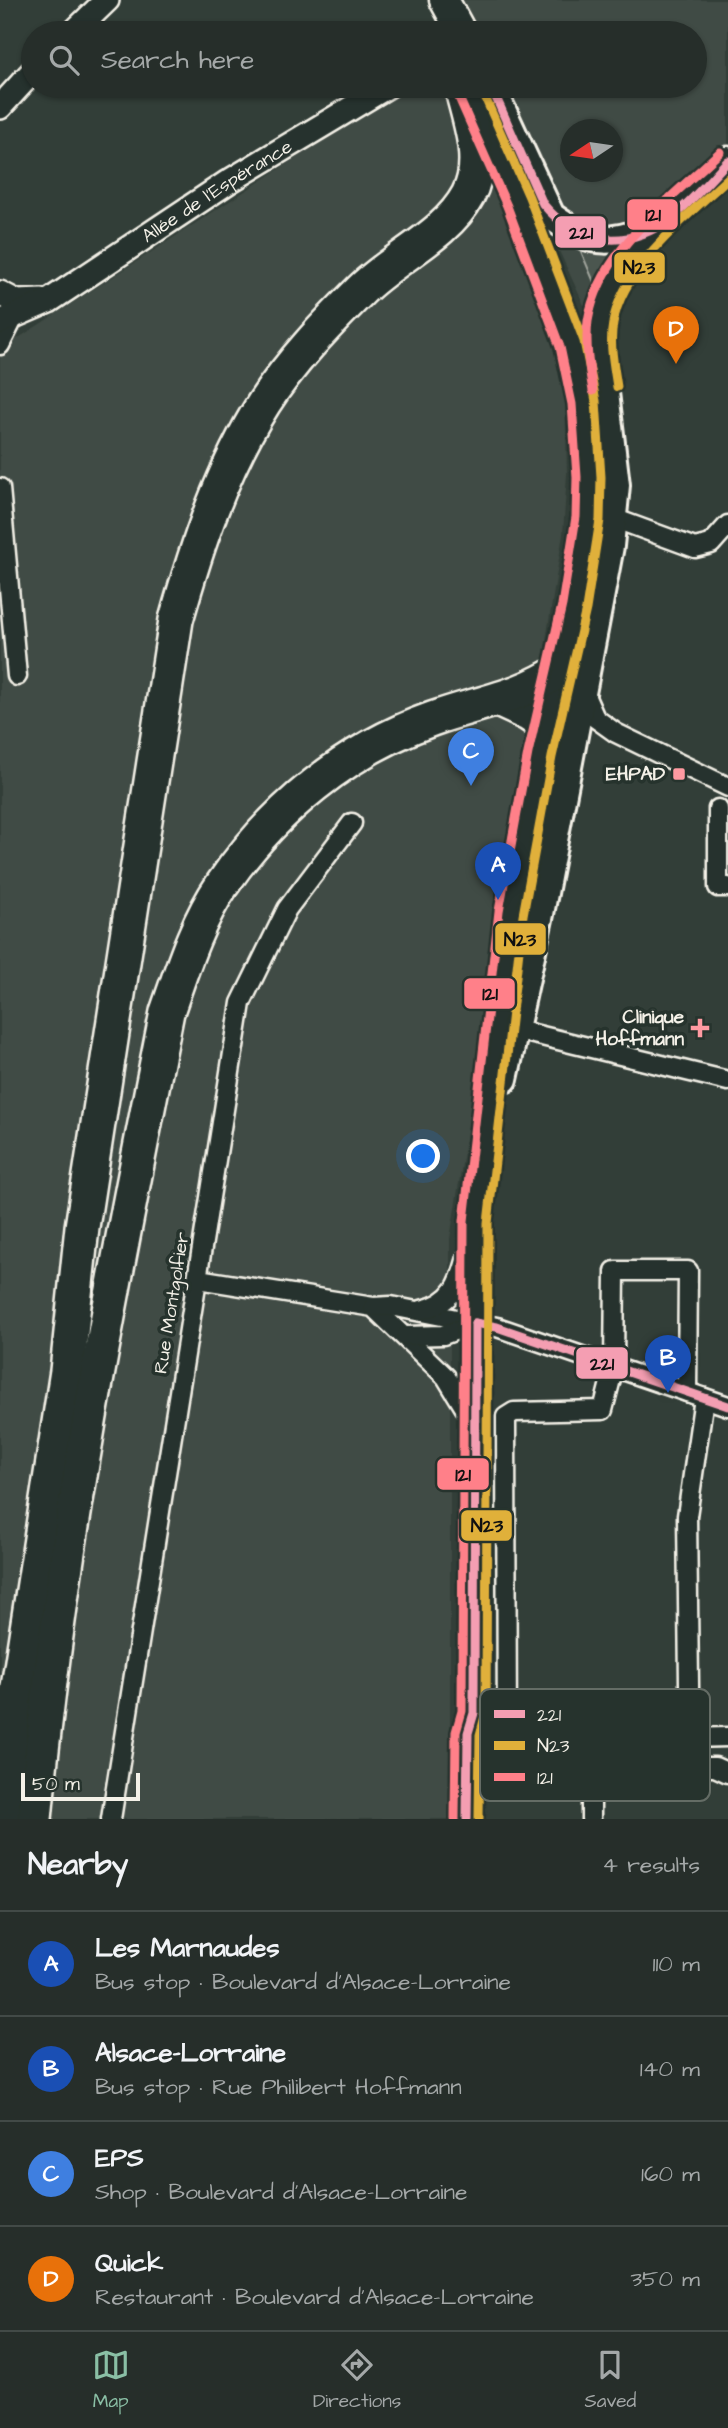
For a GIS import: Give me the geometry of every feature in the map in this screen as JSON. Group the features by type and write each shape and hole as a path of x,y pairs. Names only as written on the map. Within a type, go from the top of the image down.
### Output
{"highway":[{"path":"3,1819 16,1700 67,1371 82,1227 176,620 195,553 224,478 264,403 309,343 364,287 454,217 470,192 476,152 464,98"},
{"path":"35,1819 45,1706 93,1398 167,1012 187,954 221,886 263,831 311,787 373,743 433,718 500,701 543,682 561,670"},
{"path":"500,701 561,733"}],"main road":[{"path":"425,0 436,21"},
{"path":"444,0 455,21"},
{"path":"472,98 559,305 572,344 584,402 589,445 588,519 577,594 561,670 561,733 517,1030 485,1153"},
{"path":"497,98 551,216 568,229 600,242 617,242 663,224"},
{"path":"467,1819 468,1733 474,1713 476,1229 511,913 561,733 584,693 599,618 613,519 616,485 598,334 610,290 663,224 728,160"},
{"path":"561,670 580,655 599,618"},
{"path":"474,1713 480,1731 479,1819"}],"street":[{"path":"85,21 107,0"},
{"path":"0,107 21,84"},
{"name":"Allée de l'Espérance","path":"0,345 16,306 368,98"},
{"path":"0,488 17,676"},
{"path":"613,519 695,548 711,544 728,525"},
{"path":"584,693 595,718 616,733 728,787"},
{"path":"561,733 616,733"},
{"path":"718,809 718,887 728,887"},
{"name":"Rue Montgolfier","path":"111,1819 241,1003 287,909 352,823"},
{"path":"517,1030 728,1081"},
{"path":"417,1311 436,1307 453,1295 462,1278 476,1229"},
{"path":"507,1689 506,1417 514,1412 603,1410 614,1367 615,1272 688,1271 696,1395 687,1516 689,1689"},
{"path":"198,1279 373,1307 391,1306 475,1323 728,1406"},
{"path":"373,1307 446,1377 475,1426"},
{"path":"406,1336 443,1335 475,1323"},
{"path":"710,1737 728,1737"},
{"path":"710,1767 728,1773"},
{"path":"591,1801 591,1819"}],"shaded area":[{"path":"430,0 728,0 728,186 589,316 510,144 484,98 707,98 707,21 442,21"},
{"path":"388,98 444,98 490,174 544,315 565,390 567,474 563,534 450,1239 450,1819 0,1819 0,350"},
{"path":"577,242 633,247 599,294"}],"transit line":[{"name":"121","path":"455,1819 456,1732 462,1711 464,1221 499,911 528,753 562,605 576,517 577,477 572,404 560,347 507,206 459,98"},
{"name":"N23","path":"485,98 529,197 584,341 596,401 601,477 600,520 586,609 552,757 523,915 488,1223 486,1689"},
{"name":"221","path":"496,98 543,204 571,228 586,235 619,239 653,229 685,206 728,161"},
{"name":"121","path":"593,391 587,347 588,321 595,296 607,272 640,228 720,152"},
{"name":"N23","path":"617,387 612,355 612,331 619,302 629,282 659,243 728,178"},
{"name":"221","path":"475,1323 497,1327 728,1406"},
{"name":"221","path":"467,1819 468,1733 474,1713 475,1323"},
{"name":"N23","path":"479,1819 480,1735"}],"place":[{"name":"Quick","path":"676,364"},
{"name":"EHPAD","path":"679,774"},
{"name":"EPS","path":"471,786"},
{"name":"Les Marnaudes","path":"498,900"},
{"name":"Clinique Hoffmann","path":"700,1028"},
{"name":"Alsace-Lorraine","path":"668,1393"}]}
